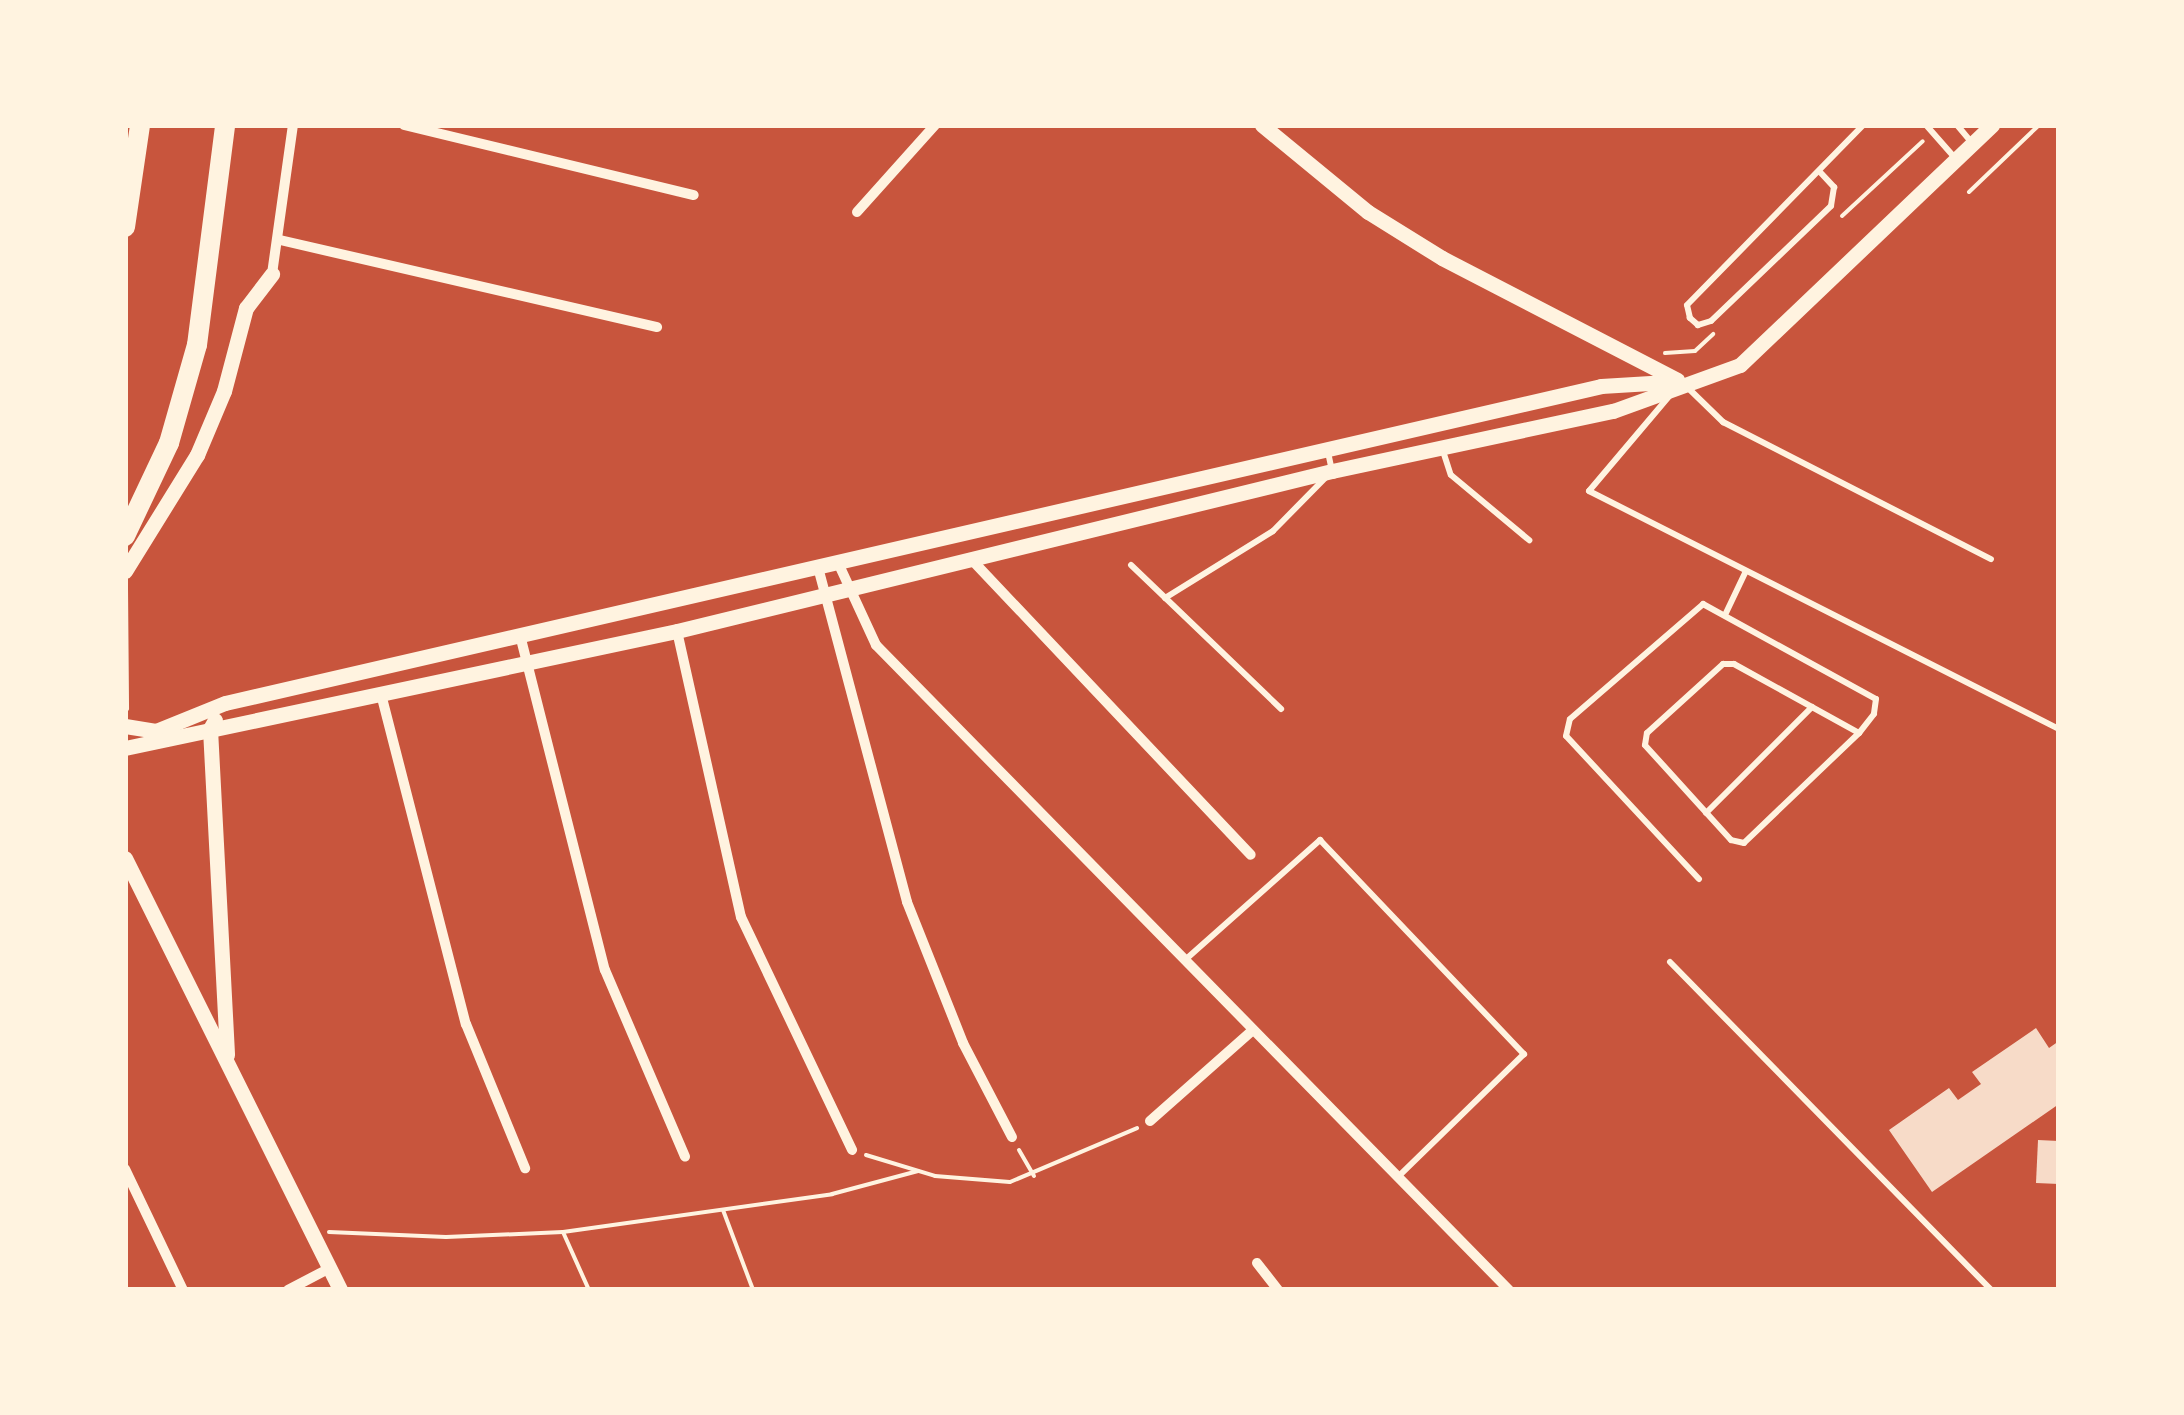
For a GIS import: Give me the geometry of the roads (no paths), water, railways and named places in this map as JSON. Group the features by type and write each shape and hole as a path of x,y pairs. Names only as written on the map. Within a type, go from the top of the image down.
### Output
{"highway":[{"path":"125,227 126,193 140,125"},
{"path":"125,536 170,443 197,345 225,125"}],"street":[{"path":"125,571 196,455 246,308 272,274 280,240 293,125"},
{"path":"404,125 694,194"},
{"path":"857,212 935,125"},
{"path":"1262,125 1312,171 1428,249 1681,382"},
{"path":"125,748 677,630 1332,471 1613,410 1681,382 1740,365 1992,125"},
{"path":"280,240 657,327"},
{"path":"125,726 168,728 224,703 819,572 1601,386 1681,382"},
{"path":"971,558 1250,856"},
{"path":"840,566 845,589 876,645 1510,1290"},
{"path":"819,572 822,596 907,902 962,1043 1012,1137"},
{"path":"677,630 741,917 852,1150"},
{"path":"521,639 605,970 685,1156"},
{"path":"381,694 466,1024 525,1168"},
{"path":"224,703 210,729 228,1063"},
{"path":"125,858 340,1290"},
{"path":"1150,1121 1253,1030"},
{"path":"125,1169 184,1290"},
{"path":"1257,1263 1278,1290"},
{"path":"288,1290 328,1269"}],"lane":[{"path":"1820,172 1834,187 1831,206 1711,321 1698,325 1690,318 1687,305 1863,125"},
{"path":"1926,125 1956,160"},
{"path":"1956,125 1972,144"},
{"path":"1991,559 1723,422 1681,382 1589,491 2059,729"},
{"path":"1442,446 1451,475 1530,540"},
{"path":"1165,598 1273,530 1332,471 1328,452"},
{"path":"1131,565 1281,709"},
{"path":"1725,615 1745,573"},
{"path":"1700,879 1566,736 1570,718 1685,613 1703,604 1866,690 1876,699 1874,714 1858,733 1744,843 1731,840 1645,745 1647,734 1723,664 1858,733"},
{"path":"1706,813 1812,708"},
{"path":"1185,960 1320,840 1524,1054 1398,1177"},
{"path":"1670,962 1991,1290"},
{"path":"2029,1290 2037,1290"}]}
